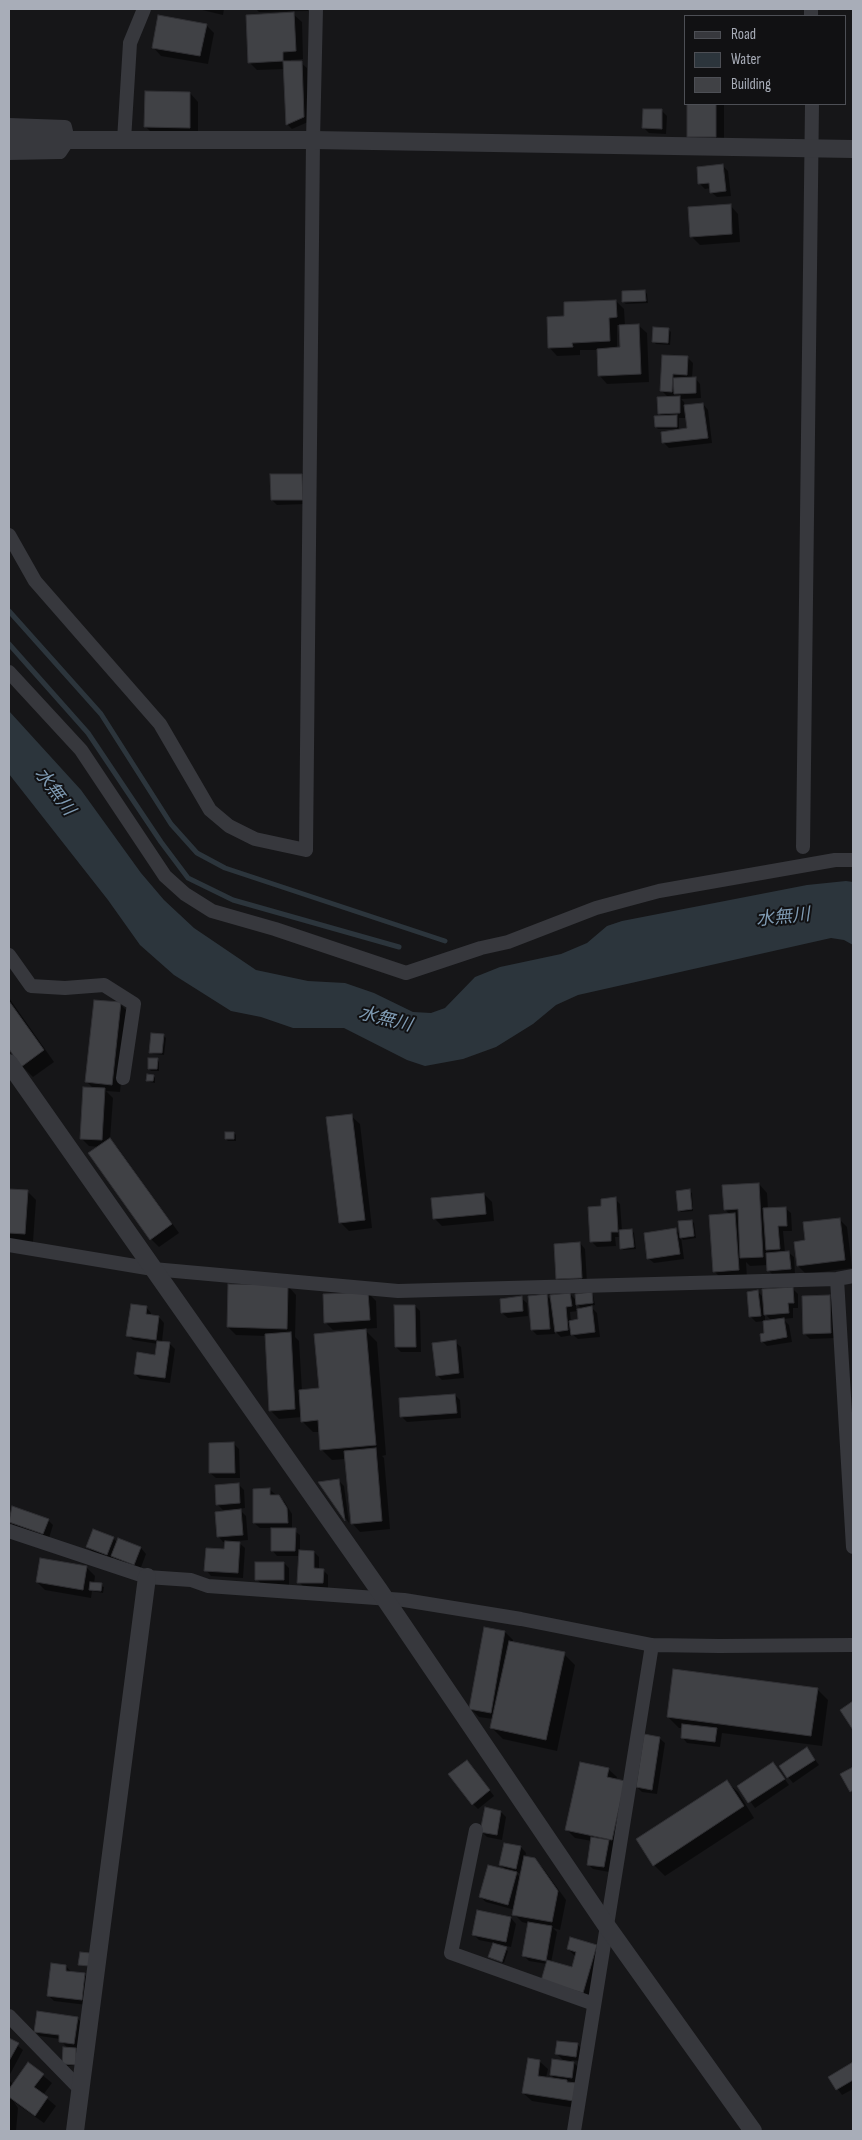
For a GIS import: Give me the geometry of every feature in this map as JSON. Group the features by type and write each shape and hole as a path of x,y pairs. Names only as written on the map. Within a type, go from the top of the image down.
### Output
{"street":[{"path":"124,140 130,43 144,9"},
{"path":"9,534 35,580 160,724 210,810 229,826 254,839 306,850 316,9"},
{"path":"803,847 812,105"},
{"path":"9,125 65,127 68,140 60,152 9,153"},
{"path":"9,140 313,140 853,149"},
{"path":"9,672 81,750 165,876 185,894 212,911 275,929 406,973 481,948 508,942 596,908 659,891 835,860 853,860"},
{"path":"9,955 31,986 65,988 104,985 134,1004 123,1078"},
{"path":"9,1063 383,1598 606,1925 753,2131"},
{"path":"9,1245 153,1269 398,1291 837,1279 853,1276"},
{"path":"837,1279 853,1547"},
{"path":"9,1531 147,1577 191,1580 208,1586 404,1600 521,1619 652,1645 853,1645"},
{"path":"75,2131 147,1577"},
{"path":"574,2131 652,1645"},
{"path":"476,1830 451,1953 594,2004"},
{"path":"9,2016 81,2090"}],"water":[{"name":"水無川","path":"9,711 81,790 141,873 164,900 194,928 256,970 308,981 345,983 374,993 413,1012 431,1013 445,1008 475,977 500,967 561,954 587,943 607,926 622,921 807,885 846,881 853,882 853,945 844,940 831,938 578,995 556,1005 533,1024 496,1047 463,1059 425,1066 407,1060 344,1028 293,1028 261,1017 231,1011 174,975 140,945 108,900 9,774"}],"building":[{"path":"294,12 296,51 283,52 283,61 248,63 246,15"},
{"path":"158,15 207,24 200,56 152,48"},
{"path":"283,61 302,61 304,117 286,125"},
{"path":"145,91 190,92 190,128 144,127"},
{"path":"687,105 716,105 716,137 687,137"},
{"path":"643,109 662,109 662,129 642,128"},
{"path":"723,164 726,191 710,193 709,183 698,184 697,167"},
{"path":"731,204 732,234 690,237 688,207"},
{"path":"645,290 646,301 622,302 622,291"},
{"path":"616,300 617,317 609,318 610,341 572,343 573,347 548,348 547,317 564,316 564,302"},
{"path":"639,324 641,374 598,376 597,349 620,347 619,325"},
{"path":"653,327 669,328 668,343 652,342"},
{"path":"662,355 688,356 687,375 673,374 672,392 660,391"},
{"path":"696,377 696,393 674,394 673,378"},
{"path":"680,396 680,413 658,414 657,397"},
{"path":"703,403 708,438 662,443 661,432 687,428 684,405"},
{"path":"677,415 677,427 655,427 654,416"},
{"path":"270,474 302,474 303,500 271,500"},
{"path":"94,1000 121,1002 112,1085 85,1082"},
{"path":"9,1001 44,1050 21,1067 9,1049"},
{"path":"151,1033 164,1034 162,1053 149,1053"},
{"path":"148,1058 158,1058 157,1069 148,1069"},
{"path":"147,1074 154,1075 153,1081 146,1081"},
{"path":"83,1087 105,1088 102,1140 80,1139"},
{"path":"352,1114 365,1220 339,1223 326,1117"},
{"path":"225,1132 234,1132 234,1139 225,1139"},
{"path":"110,1138 172,1224 150,1240 88,1153"},
{"path":"759,1183 763,1257 740,1258 738,1209 724,1210 722,1185"},
{"path":"9,1189 28,1190 25,1234 9,1233"},
{"path":"690,1189 692,1209 678,1211 676,1191"},
{"path":"484,1193 486,1214 433,1219 431,1198"},
{"path":"616,1197 618,1232 611,1232 611,1241 590,1242 588,1207 601,1206 601,1199"},
{"path":"786,1207 787,1226 778,1226 780,1249 766,1250 763,1208"},
{"path":"735,1213 739,1270 713,1272 709,1215"},
{"path":"840,1218 845,1260 797,1266 794,1242 805,1240 803,1222"},
{"path":"692,1220 694,1236 680,1238 678,1221"},
{"path":"676,1228 680,1254 647,1259 644,1233"},
{"path":"632,1229 634,1247 620,1249 619,1230"},
{"path":"580,1242 582,1278 556,1279 554,1244"},
{"path":"789,1251 791,1269 767,1271 766,1253"},
{"path":"228,1284 288,1285 287,1329 227,1327"},
{"path":"793,1287 794,1303 788,1303 789,1313 764,1315 762,1289"},
{"path":"758,1290 761,1316 749,1317 747,1292"},
{"path":"368,1292 370,1320 324,1323 323,1294"},
{"path":"592,1292 593,1303 576,1305 575,1294"},
{"path":"570,1293 572,1306 566,1307 568,1330 555,1332 550,1295"},
{"path":"547,1294 550,1329 531,1330 528,1296"},
{"path":"830,1295 831,1333 803,1334 802,1296"},
{"path":"522,1296 523,1311 501,1313 500,1299"},
{"path":"131,1304 147,1306 146,1314 159,1316 156,1340 126,1336"},
{"path":"394,1305 415,1305 416,1347 395,1347"},
{"path":"592,1306 595,1332 571,1335 569,1321 578,1319 577,1309"},
{"path":"784,1318 787,1337 761,1342 760,1334 764,1333 763,1321"},
{"path":"366,1329 376,1445 320,1450 318,1420 301,1422 299,1390 319,1388 314,1334"},
{"path":"291,1332 295,1409 269,1411 265,1334"},
{"path":"456,1340 459,1373 436,1376 432,1343"},
{"path":"157,1341 170,1342 165,1378 134,1374 137,1352 155,1355"},
{"path":"455,1394 457,1413 400,1417 399,1398"},
{"path":"234,1442 235,1473 209,1473 209,1443"},
{"path":"376,1448 382,1521 351,1524 344,1451"},
{"path":"339,1479 345,1521 318,1482"},
{"path":"239,1483 240,1503 216,1505 215,1485"},
{"path":"270,1488 270,1495 279,1495 287,1508 288,1523 253,1523 253,1489"},
{"path":"12,1506 49,1519 43,1534 9,1522"},
{"path":"241,1509 243,1535 217,1537 215,1512"},
{"path":"271,1528 296,1528 295,1551 271,1551"},
{"path":"93,1529 114,1537 107,1555 86,1547"},
{"path":"118,1538 141,1547 134,1565 111,1556"},
{"path":"225,1541 240,1542 238,1573 204,1571 206,1548 224,1549"},
{"path":"299,1550 314,1551 314,1568 324,1569 323,1583 297,1583"},
{"path":"40,1558 87,1566 83,1590 36,1582"},
{"path":"255,1562 284,1562 284,1580 255,1580"},
{"path":"90,1582 102,1583 101,1591 89,1590"},
{"path":"484,1627 505,1631 491,1713 469,1709"},
{"path":"509,1641 565,1652 546,1740 490,1728"},
{"path":"673,1669 818,1688 811,1736 667,1717"},
{"path":"853,1701 853,1730 840,1710"},
{"path":"682,1724 717,1728 715,1742 681,1738"},
{"path":"644,1734 660,1737 652,1790 636,1787"},
{"path":"807,1747 815,1760 787,1778 779,1766"},
{"path":"467,1760 490,1790 472,1805 448,1774"},
{"path":"580,1762 609,1768 607,1777 625,1781 612,1840 565,1830"},
{"path":"773,1762 785,1779 748,1803 737,1786"},
{"path":"853,1767 853,1790 850,1792 840,1774"},
{"path":"727,1780 744,1806 653,1866 636,1839"},
{"path":"485,1807 501,1811 497,1835 480,1832"},
{"path":"591,1837 609,1840 604,1867 587,1865"},
{"path":"504,1843 521,1846 516,1869 499,1865"},
{"path":"524,1856 535,1858 558,1891 552,1922 512,1915"},
{"path":"488,1865 517,1872 508,1905 479,1897"},
{"path":"477,1910 511,1917 506,1942 472,1935"},
{"path":"528,1922 552,1926 546,1961 522,1956"},
{"path":"570,1937 597,1945 583,1993 541,1981 547,1960 572,1967 576,1952 567,1949"},
{"path":"493,1943 507,1947 502,1962 488,1957"},
{"path":"80,1952 90,1953 89,1966 78,1965"},
{"path":"51,1963 66,1965 66,1971 85,1973 82,2000 47,1996"},
{"path":"37,2011 78,2017 74,2044 59,2042 59,2035 34,2032"},
{"path":"9,2038 19,2043 9,2061"},
{"path":"557,2041 578,2043 576,2057 555,2054"},
{"path":"63,2047 76,2048 76,2065 62,2064"},
{"path":"528,2058 540,2060 538,2076 577,2083 574,2101 522,2093"},
{"path":"552,2059 574,2062 572,2078 550,2075"},
{"path":"28,2062 44,2074 34,2087 48,2097 35,2116 9,2097 9,2089"},
{"path":"853,2062 853,2080 836,2090 828,2077"}],"waterway":[{"path":"9,611 101,714 171,824 197,853 225,868 445,941"},
{"path":"9,644 88,733 161,842 188,878 233,900 399,947"}]}
